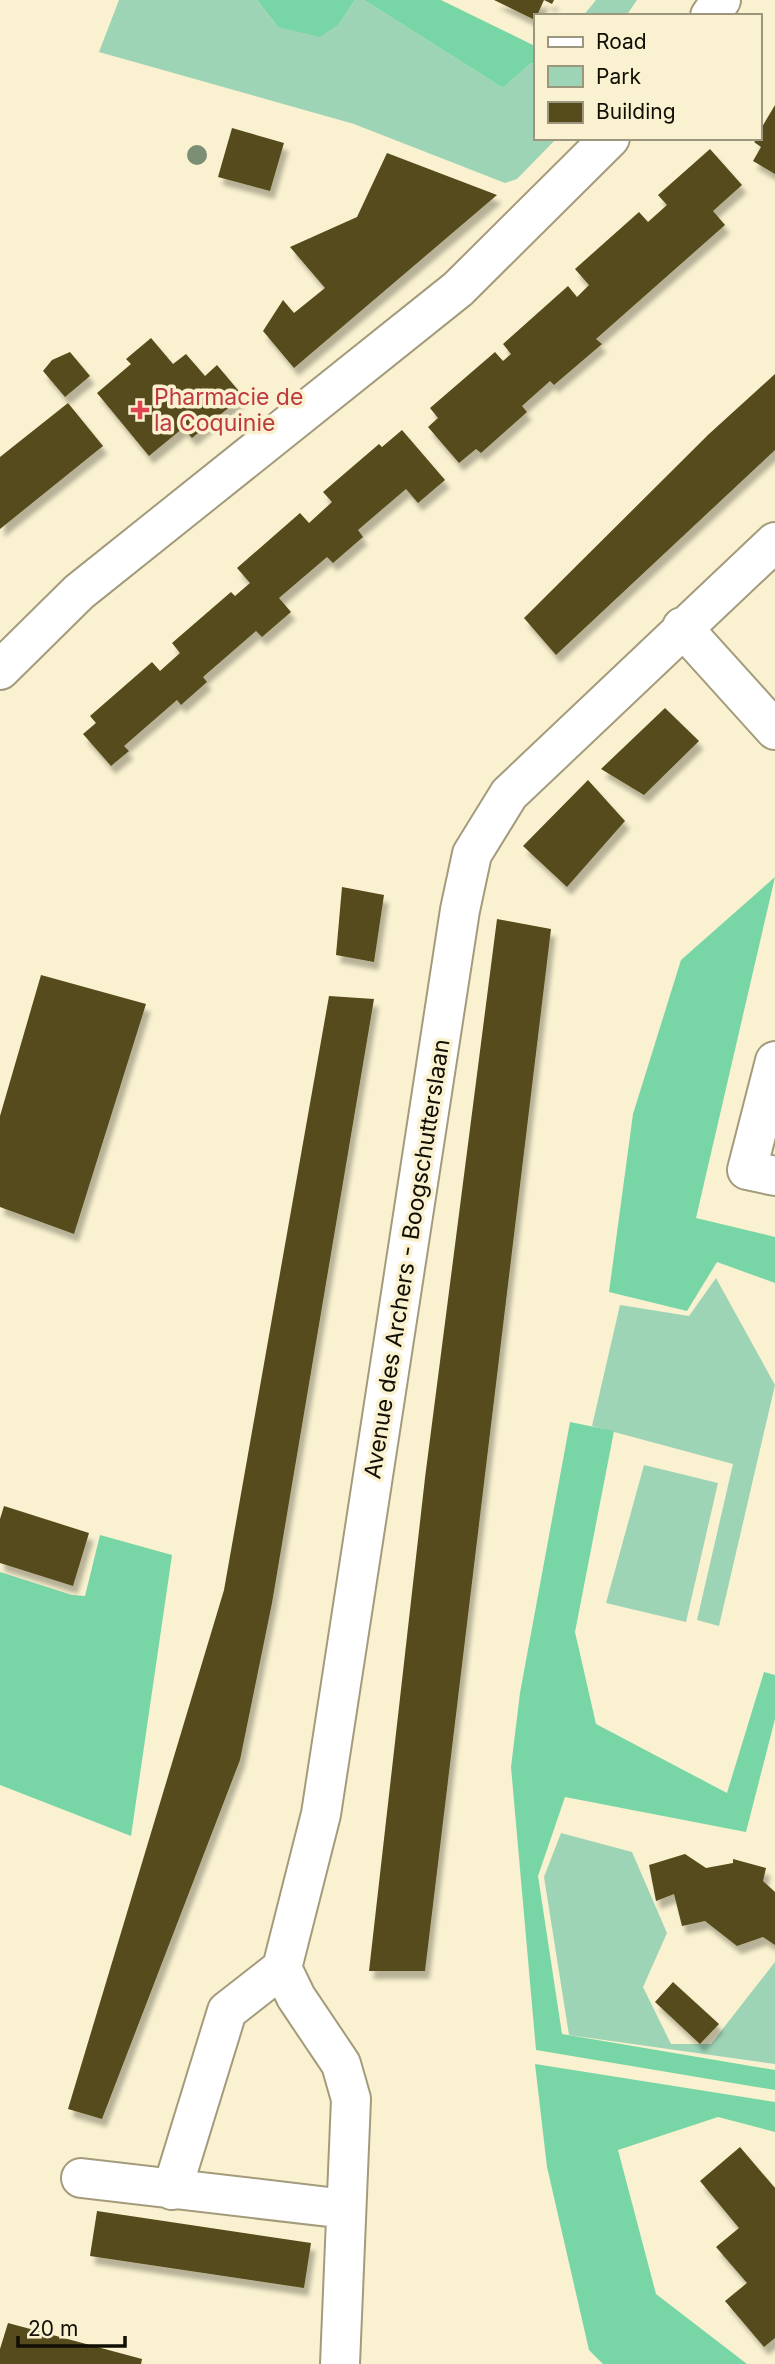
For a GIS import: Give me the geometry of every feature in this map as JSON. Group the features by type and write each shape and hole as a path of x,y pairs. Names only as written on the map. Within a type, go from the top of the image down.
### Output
{"street":[{"path":"0,670 79,592 458,289 608,140"},
{"name":"Avenue des Archers - Boogschutterslaan","path":"282,1968 330,1766 460,910 472,855 509,794 775,541"},
{"path":"682,627 775,730"},
{"path":"775,1061 747,1170 775,1176"},
{"path":"172,2190 227,2011 282,1968 296,1997 341,2064 351,2099 340,2364"},
{"path":"81,2178 346,2209"}],"green space":[{"path":"119,0 257,0 278,27 339,24 355,0 364,0 503,88 531,63 534,64 534,140 555,140 517,179 505,183 354,124 99,52"},
{"path":"257,0 355,0 339,24 320,37 278,27"},
{"path":"364,0 441,0 534,46 534,64 531,63 503,88"},
{"path":"596,0 637,0 627,14 585,14"},
{"path":"775,877 696,1218 775,1237 775,1283 717,1262 687,1311 609,1292 633,1114 681,960"},
{"path":"716,1278 775,1385 719,1626 697,1620 733,1464 592,1426 620,1305 689,1316"},
{"path":"570,1422 614,1431 575,1632 596,1724 727,1793 764,1672 775,1675 775,1719 746,1832 565,1797 538,1876 562,2034 775,2070 775,2090 536,2050 511,1767 520,1693"},
{"path":"644,1465 718,1483 686,1622 606,1603"},
{"path":"100,1535 172,1555 131,1836 0,1785 0,1572 72,1595 85,1596"},
{"path":"561,1833 632,1852 667,1933 643,1987 671,2044 711,2044 775,1962 775,2064 569,2035 544,1877"},
{"path":"535,2064 775,2102 775,2132 718,2117 618,2150 656,2294 747,2364 603,2364 589,2350 547,2167"}],"building":[{"path":"494,0 544,0 538,14 534,14 534,20"},
{"path":"775,105 775,174 753,161 761,147 754,142 761,140 761,129"},
{"path":"232,128 284,143 270,191 218,177"},
{"path":"710,149 742,185 713,211 725,225 596,339 602,344 554,385 550,381 522,406 527,412 481,453 476,449 459,463 428,427 438,418 430,408 495,352 503,361 511,354 503,344 568,286 577,297 589,285 575,269 639,212 648,222 667,205 658,195"},
{"path":"387,153 497,195 294,368 263,331 283,300 294,313 325,288 290,247 357,217"},
{"path":"151,338 173,364 186,354 205,376 217,365 243,396 192,438 183,428 149,456 97,393 131,364 126,359"},
{"path":"70,352 90,376 65,397 43,371 52,360"},
{"path":"775,374 775,450 556,655 524,618 709,434"},
{"path":"68,403 103,446 0,529 0,457"},
{"path":"402,430 445,480 418,503 406,489 358,530 363,537 333,563 327,557 279,598 291,612 262,637 256,631 203,677 207,682 181,705 177,700 124,746 129,751 111,766 83,734 96,723 90,716 152,662 160,671 180,653 172,643 231,592 235,596 250,583 237,568 300,513 309,523 332,502 323,492 379,444 382,447"},
{"path":"665,708 699,741 644,795 601,769"},
{"path":"588,780 625,821 567,887 523,846"},
{"path":"342,887 384,895 374,962 336,955"},
{"path":"497,919 551,929 425,1971 369,1971 425,1478"},
{"path":"41,975 146,1004 74,1234 0,1207 0,1116"},
{"path":"329,996 374,999 272,1603 240,1760 102,2119 68,2109 224,1590"},
{"path":"4,1506 89,1533 73,1586 0,1563 0,1519"},
{"path":"685,1854 706,1868 733,1863 733,1859 766,1868 763,1881 775,1892 775,1945 763,1937 737,1946 705,1921 682,1926 674,1894 656,1901 649,1865"},
{"path":"673,1982 719,2024 700,2044 655,2002"},
{"path":"740,2147 775,2188 775,2338 764,2347 725,2301 747,2283 716,2247 739,2228 700,2181"},
{"path":"97,2211 311,2243 304,2288 90,2256"},
{"path":"8,2323 142,2359 141,2364 0,2364 0,2349"}],"place":[{"name":"Pharmacie de la Coquinie","path":"140,410"}]}
